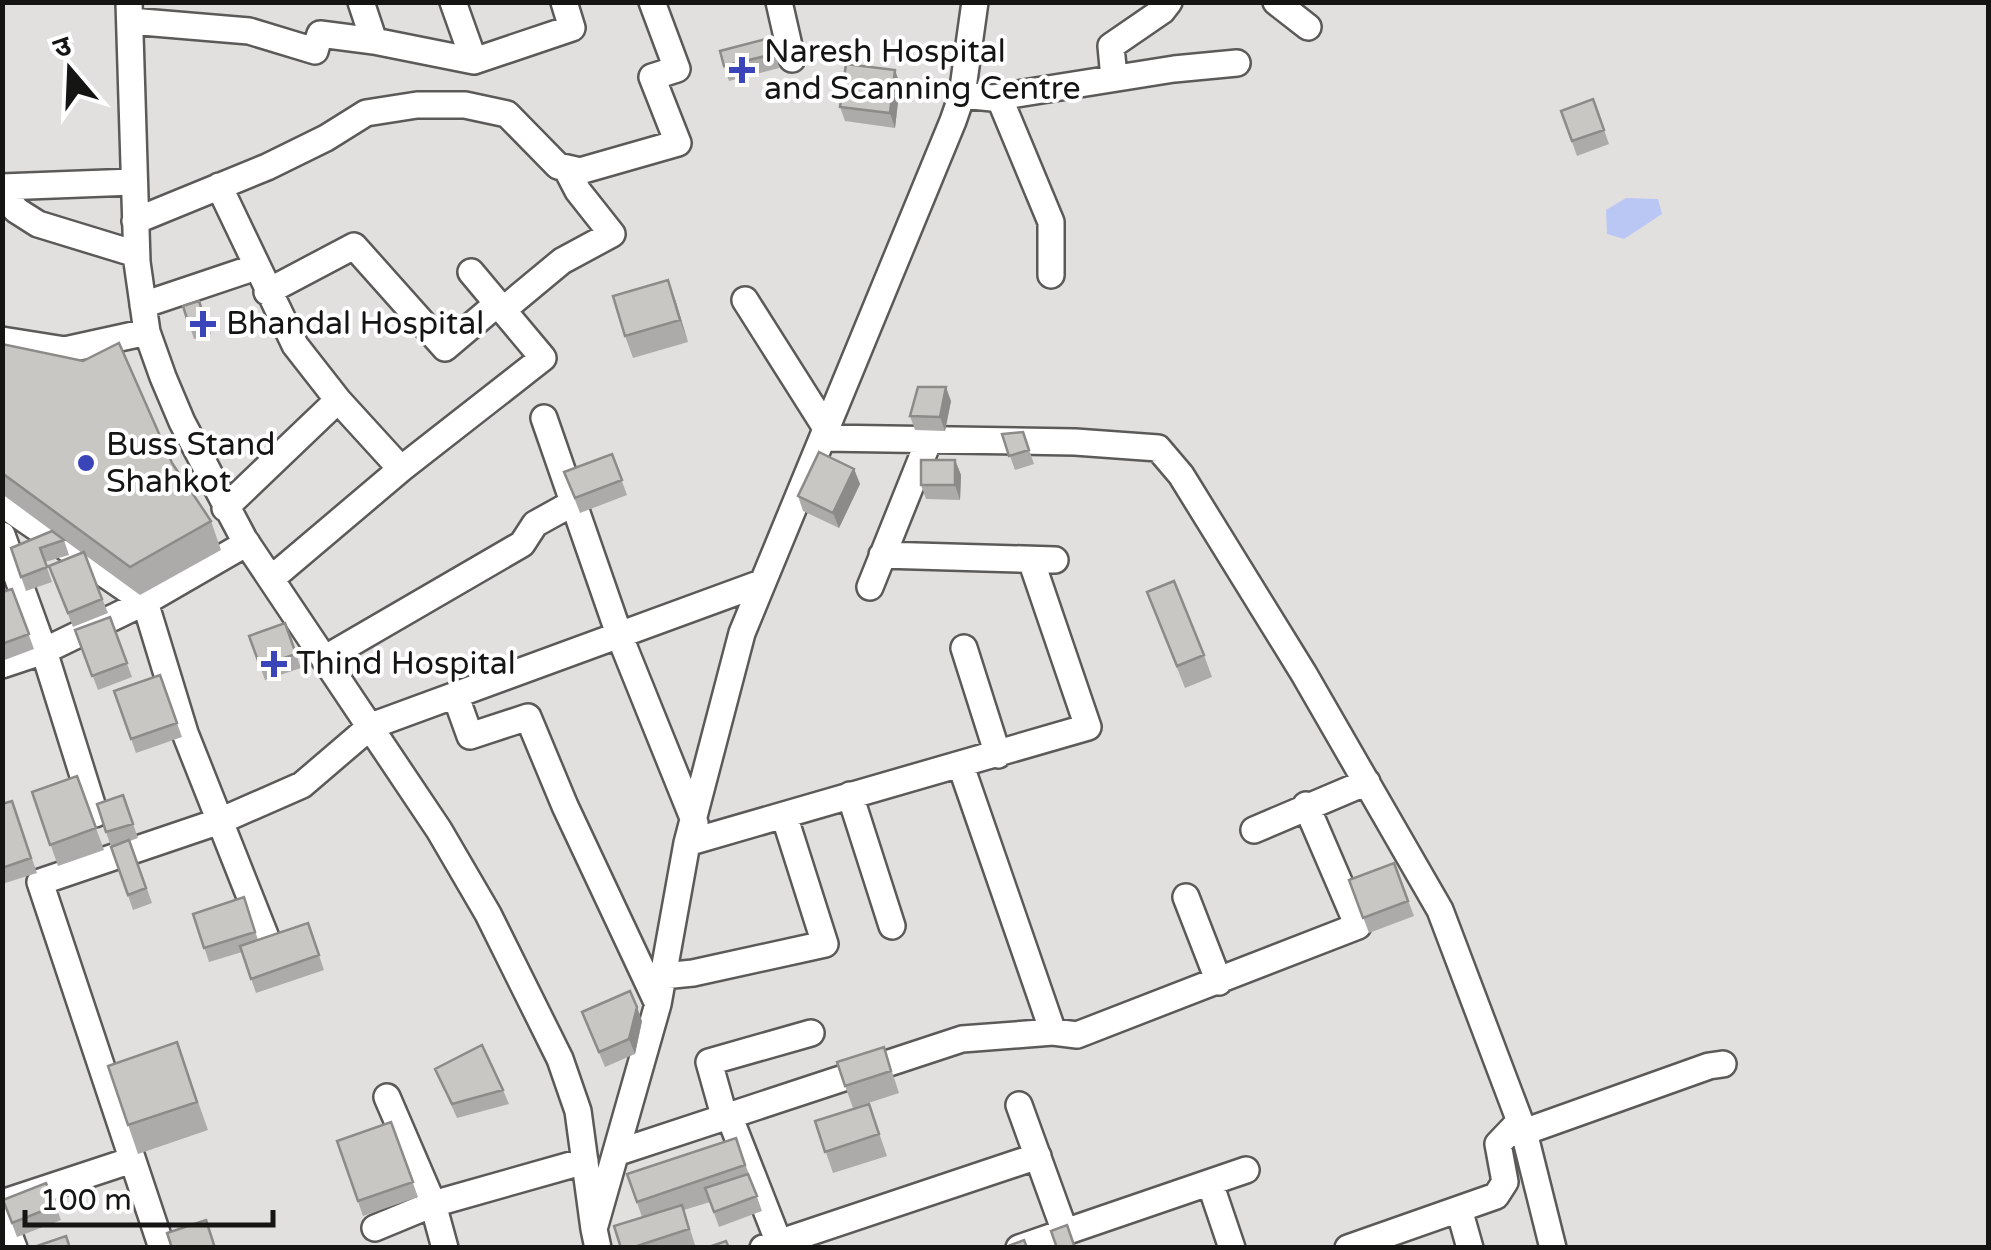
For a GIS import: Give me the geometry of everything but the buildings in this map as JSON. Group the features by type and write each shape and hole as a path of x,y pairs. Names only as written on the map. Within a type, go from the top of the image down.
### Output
{"street":[{"path":"361,2 374,41"},
{"path":"453,2 474,61"},
{"path":"564,2 572,28 474,61 320,34 314,51 249,32 130,12 133,182 136,254 147,332 182,422 247,544 440,830 479,897 553,1043 578,1112 596,1238"},
{"path":"135,221 326,138 366,112 417,105 465,105 507,114 558,166 580,172 678,142 652,77 677,68 652,2"},
{"path":"779,2 792,58"},
{"path":"596,1238 658,1004 691,833 724,697 760,583 962,95 975,2"},
{"path":"1114,78 1111,46 1162,12 1169,2"},
{"path":"1276,2 1308,27"},
{"path":"962,95 999,97 1237,62"},
{"path":"999,97 1051,222 1051,274"},
{"path":"267,292 354,246 445,348 562,262 612,234 578,191 566,168"},
{"path":"133,182 2,188 16,210 38,224 136,254"},
{"path":"219,186 295,345 338,400 401,469"},
{"path":"143,305 256,267"},
{"path":"272,579 401,469 543,358 471,272"},
{"path":"745,300 825,433"},
{"path":"2,340 65,350 147,332"},
{"path":"225,508 338,400"},
{"path":"544,418 571,504 691,833"},
{"path":"825,433 1158,448 1181,475 1440,910 1522,1127 1553,1248"},
{"path":"870,586 929,440"},
{"path":"2,504 144,602 185,733 269,945"},
{"path":"324,659 522,544 535,524 571,504"},
{"path":"2,535 44,651 94,814"},
{"path":"2,665 44,651 144,602 247,544"},
{"path":"691,833 784,815 1088,726 1043,560 882,555"},
{"path":"162,1248 40,882 220,820 302,785 370,726 760,583"},
{"path":"964,648 998,755"},
{"path":"456,697 470,736 528,717 565,806 658,1004"},
{"path":"960,766 1053,1032"},
{"path":"1254,830 1367,782"},
{"path":"850,796 892,926"},
{"path":"616,1153 962,1039 1053,1032 1076,1036 1358,926 1306,805"},
{"path":"663,976 825,944 784,815"},
{"path":"1186,898 1219,982"},
{"path":"810,1033 709,1062 774,1246 1038,1156"},
{"path":"1348,1248 1496,1196 1505,1182 1498,1144 1522,1127 1723,1064"},
{"path":"386,1097 432,1204 445,1248"},
{"path":"1019,1105 1065,1232"},
{"path":"2,1202 132,1160"},
{"path":"375,1228 432,1204 585,1161"},
{"path":"1018,1248 1246,1170"},
{"path":"1210,1183 1232,1248"},
{"path":"1459,1210 1470,1248"},
{"path":"2,1216 14,1248"}],"shaded area":[{"path":"1626,198 1658,199 1662,214 1624,239 1607,234 1606,210"}],"place":[{"name":"Naresh Hospital and Scanning Centre","path":"742,70"},
{"name":"Bhandal Hospital","path":"203,324"},
{"name":"Buss Stand Shahkot","path":"86,463"},
{"name":"Thind Hospital","path":"274,664"}]}
